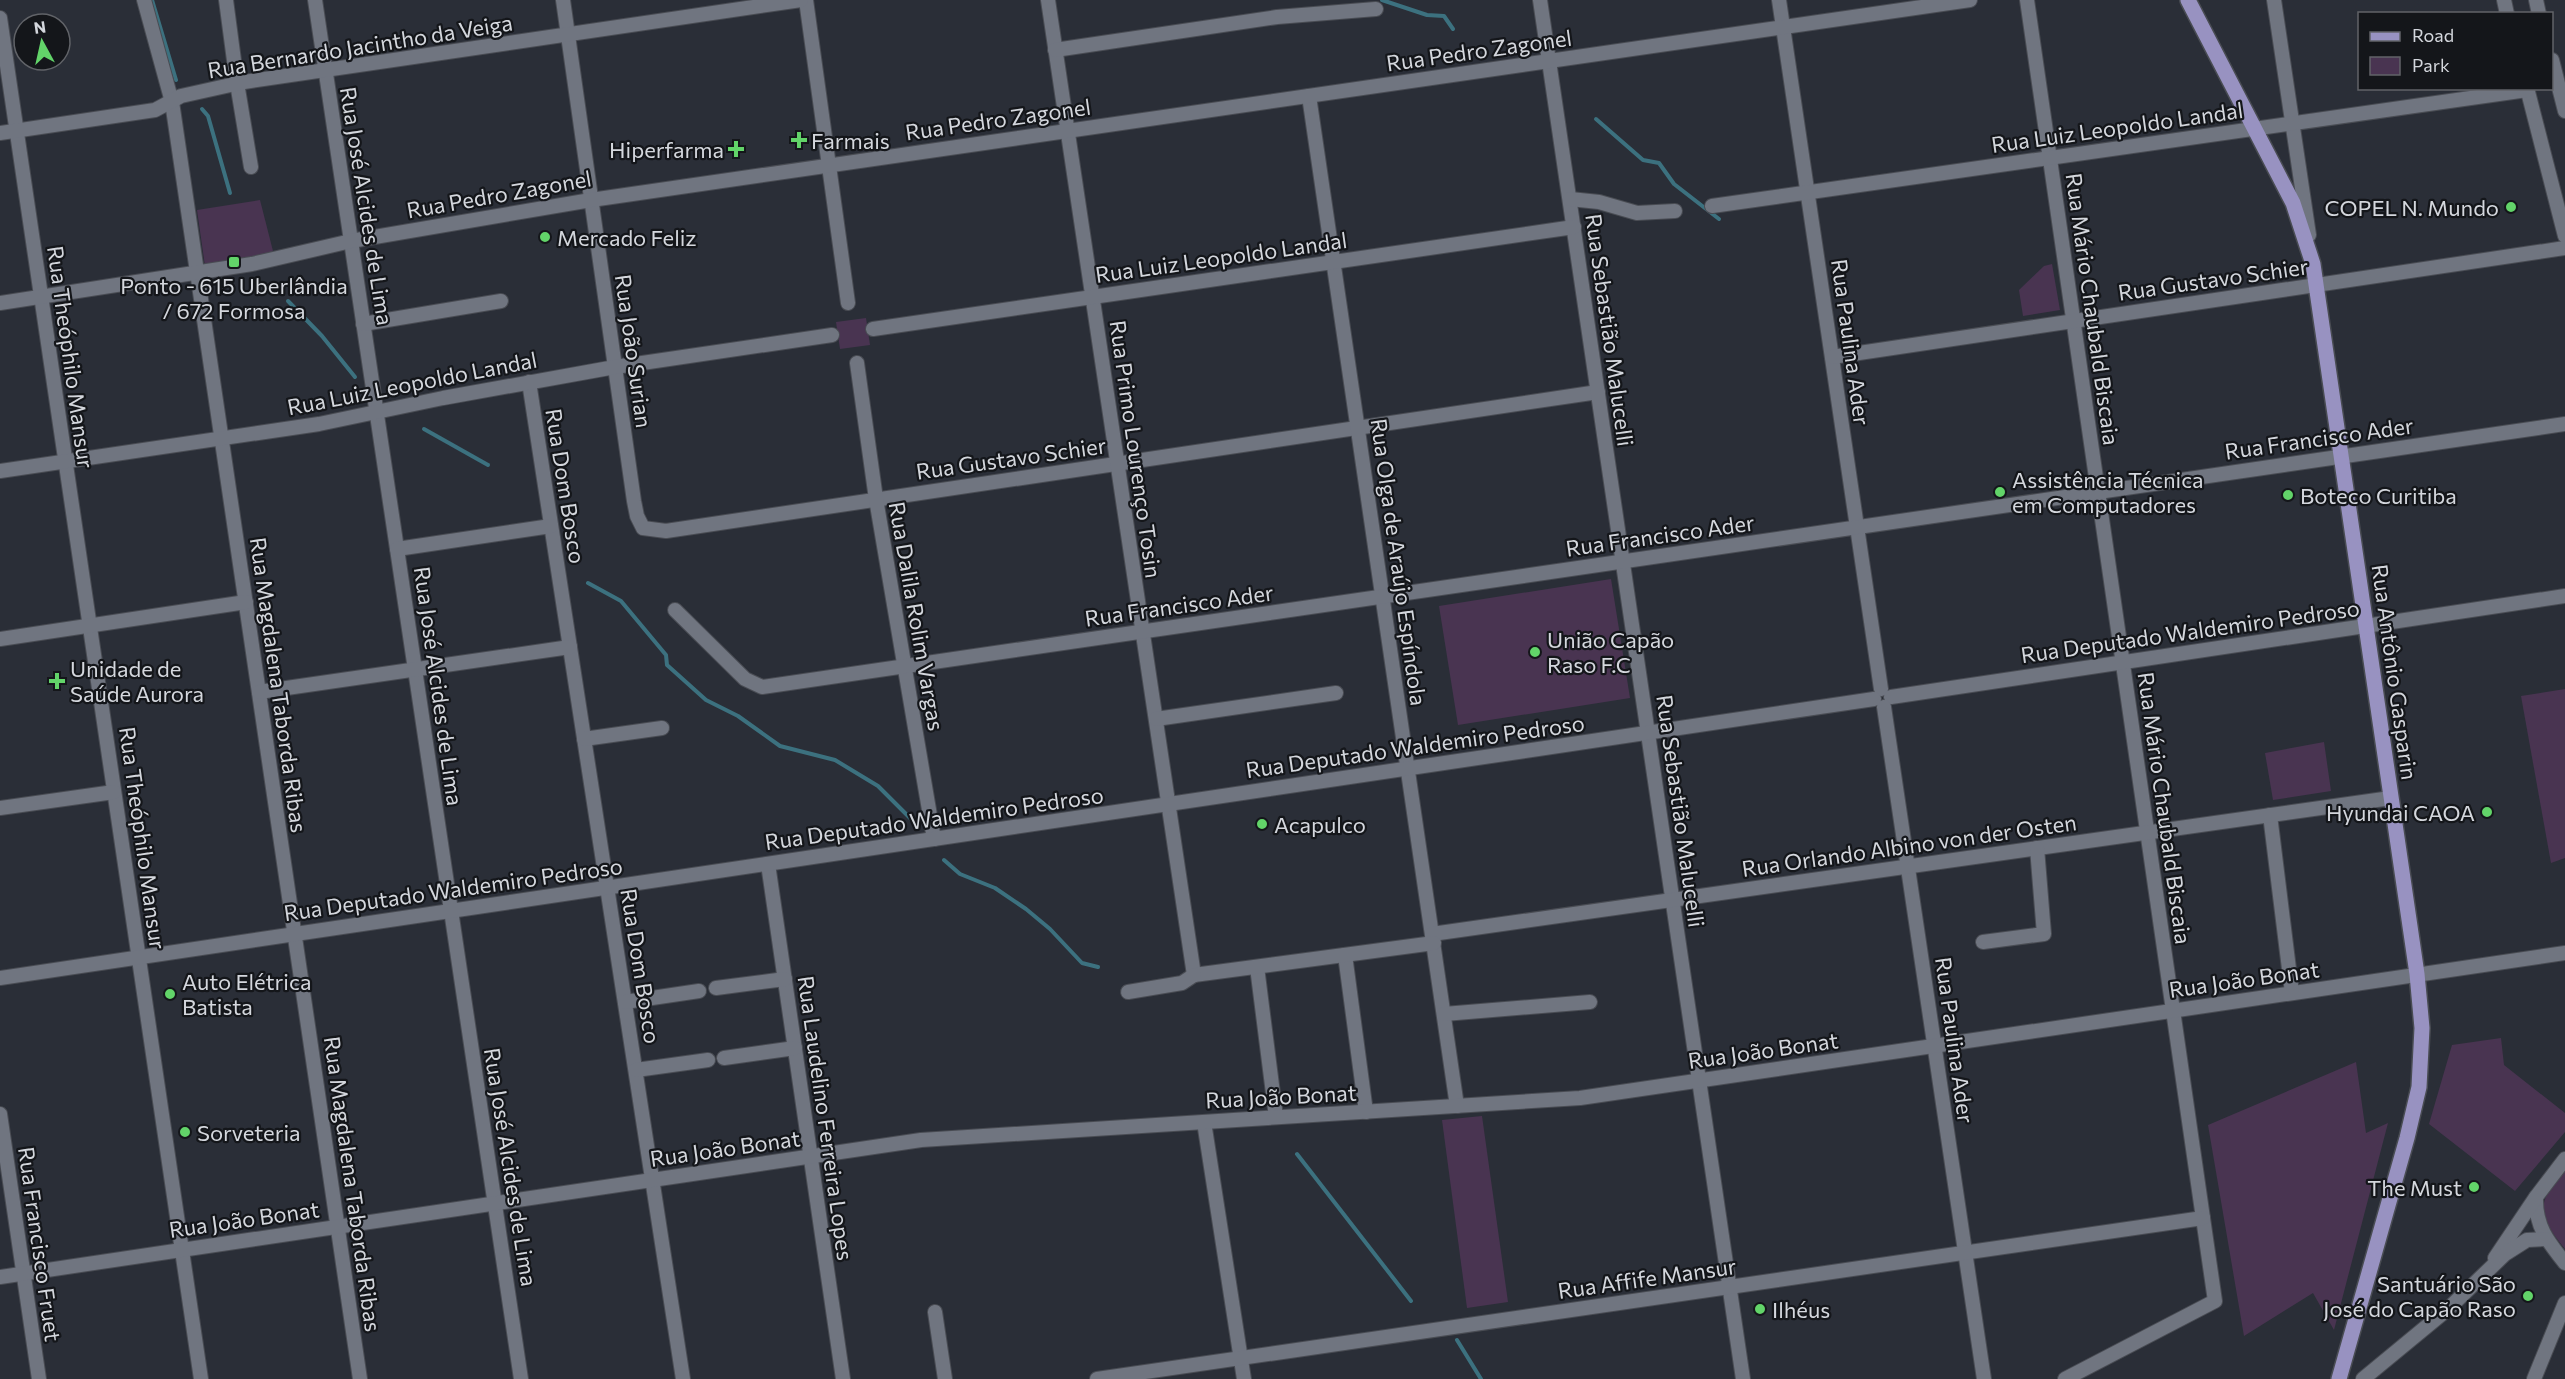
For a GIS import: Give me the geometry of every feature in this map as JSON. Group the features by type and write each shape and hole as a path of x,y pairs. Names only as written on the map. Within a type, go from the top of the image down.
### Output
{"main road":[{"path":"2188,0 2293,203 2313,264"},
{"name":"Rua Antônio Gasparin","path":"2313,264 2417,974 2422,1028 2419,1087 2407,1138 2339,1379"}],"street":[{"name":"Rua Magdalena Taborda Ribas","path":"144,0 172,102 360,1379"},
{"path":"226,0 251,167"},
{"name":"Rua José Alcides de Lima","path":"315,0 521,1379"},
{"name":"Rua João Surian","path":"563,0 635,509 643,528"},
{"name":"Rua Bernardo Jacintho da Veiga","path":"0,133 155,110 181,96 237,83 801,0"},
{"path":"806,0 848,303"},
{"name":"Rua Primo Lourenço Tosin","path":"1048,0 1194,975"},
{"name":"Rua Sebastião Malucelli","path":"1540,0 1743,1379"},
{"name":"Rua Paulina Ader","path":"1779,0 1984,1379"},
{"name":"Rua Pedro Zagonel","path":"0,303 274,260 351,241 591,200 1970,0"},
{"name":"Rua Mário Chaubald Biscaia","path":"2028,0 2215,1301 2065,1379"},
{"name":"Rua Antônio Gasparin","path":"2274,0 2313,264"},
{"path":"1055,50 1277,17 1376,9"},
{"name":"Rua Theóphilo Mansur","path":"0,18 201,1379"},
{"path":"2553,64 2565,111"},
{"name":"Rua Luiz Leopoldo Landal","path":"1712,206 2520,90"},
{"path":"2527,90 2565,236"},
{"name":"Rua Olga de Araújo Espíndola","path":"1309,96 1457,1106"},
{"path":"1570,199 1599,202 1637,213 1675,211"},
{"name":"Rua Luiz Leopoldo Landal","path":"873,329 1574,227"},
{"name":"Rua Gustavo Schier","path":"1832,357 2565,248"},
{"path":"363,324 501,301"},
{"name":"Rua Luiz Leopoldo Landal","path":"0,471 319,424 615,367 832,335"},
{"name":"Rua Dalila Rolim Vargas","path":"857,363 876,500 934,839"},
{"name":"Rua Dom Bosco","path":"529,382 683,1379"},
{"name":"Rua Gustavo Schier","path":"643,528 666,531 1598,392"},
{"name":"Rua Francisco Ader","path":"675,610 745,680 762,687 2565,424"},
{"path":"397,549 551,526"},
{"name":"Rua Deputado Waldemiro Pedroso","path":"0,978 2565,596"},
{"path":"0,639 246,602"},
{"path":"259,692 570,647"},
{"path":"1155,719 1336,693"},
{"path":"584,739 662,728"},
{"path":"0,808 114,792"},
{"name":"Rua Orlando Albino von der Osten","path":"1128,992 1182,984 1194,975 1345,955 1433,938 1673,900 2391,798"},
{"path":"2270,815 2292,993"},
{"path":"1983,942 2044,934 2037,848"},
{"name":"Rua Laudelino Ferreira Lopes","path":"768,864 843,1379"},
{"name":"Rua João Bonat","path":"0,1277 949,1137 1580,1098 2565,952"},
{"path":"1345,955 1366,1112"},
{"path":"1257,967 1276,1117"},
{"path":"716,988 785,979"},
{"path":"625,1002 699,991"},
{"path":"1444,1014 1590,1002"},
{"path":"724,1058 795,1048"},
{"path":"636,1070 708,1060"},
{"name":"Rua Francisco Fruet","path":"0,1114 39,1379"},
{"path":"1204,1122 1244,1379"},
{"path":"2484,1275 2536,1197 2565,1159"},
{"path":"2536,1197 2537,1218 2545,1239 2565,1263"},
{"name":"Rua Affife Mansur","path":"1097,1379 2203,1218"},
{"path":"2362,1379 2434,1322 2505,1254 2527,1240 2545,1239"},
{"path":"2534,1379 2565,1303"},
{"path":"935,1312 945,1379"}],"green space":[{"path":"260,200 274,255 205,266 197,210"},
{"path":"2052,264 2060,310 2023,316 2019,290 2044,266"},
{"path":"866,318 870,345 840,349 836,322"},
{"name":"União Capão Raso F.C","path":"1611,579 1630,698 1458,725 1439,606"},
{"path":"2565,689 2565,858 2551,863 2521,696"},
{"path":"2324,742 2331,791 2273,800 2265,753"},
{"path":"2501,1038 2504,1065 2565,1113 2565,1132 2515,1191 2429,1124 2452,1045"},
{"path":"2356,1062 2366,1133 2388,1123 2334,1330 2313,1293 2244,1336 2208,1125"},
{"path":"1482,1116 1508,1302 1467,1308 1442,1120"},
{"path":"2565,1171 2565,1249 2549,1227 2543,1209 2548,1192"}],"waterway":[{"path":"152,0 176,80"},
{"path":"1382,0 1427,15 1444,16 1453,29"},
{"path":"202,109 208,116 230,193"},
{"path":"1596,119 1643,160 1659,163 1674,184 1719,219"},
{"path":"288,301 322,336 355,377"},
{"path":"424,429 488,465"},
{"path":"588,583 621,601 666,655 667,665 706,700 738,716 780,746 835,760 878,786 916,824"},
{"path":"944,860 960,874 995,888 1026,909 1050,929 1082,963 1098,967"},
{"path":"1297,1154 1411,1301"},
{"path":"1457,1340 1481,1379"}],"place":[{"name":"Farmais","path":"799,140"},
{"name":"Hiperfarma","path":"736,149"},
{"name":"COPEL N. Mundo","path":"2511,207"},
{"name":"Mercado Feliz","path":"545,237"},
{"name":"Ponto - 615 Uberlândia / 672 Formosa","path":"234,262"},
{"name":"Assistência Técnica em Computadores","path":"2000,492"},
{"name":"Boteco Curitiba","path":"2288,495"},
{"name":"União Capão Raso F.C","path":"1535,652"},
{"name":"Unidade de Saúde Aurora","path":"57,681"},
{"name":"Hyundai CAOA","path":"2487,812"},
{"name":"Acapulco","path":"1262,824"},
{"name":"Auto Elétrica Batista","path":"170,994"},
{"name":"Sorveteria","path":"185,1132"},
{"name":"The Must","path":"2474,1187"},
{"name":"Santuário São José do Capão Raso","path":"2528,1296"},
{"name":"Ilhéus","path":"1760,1309"}]}
